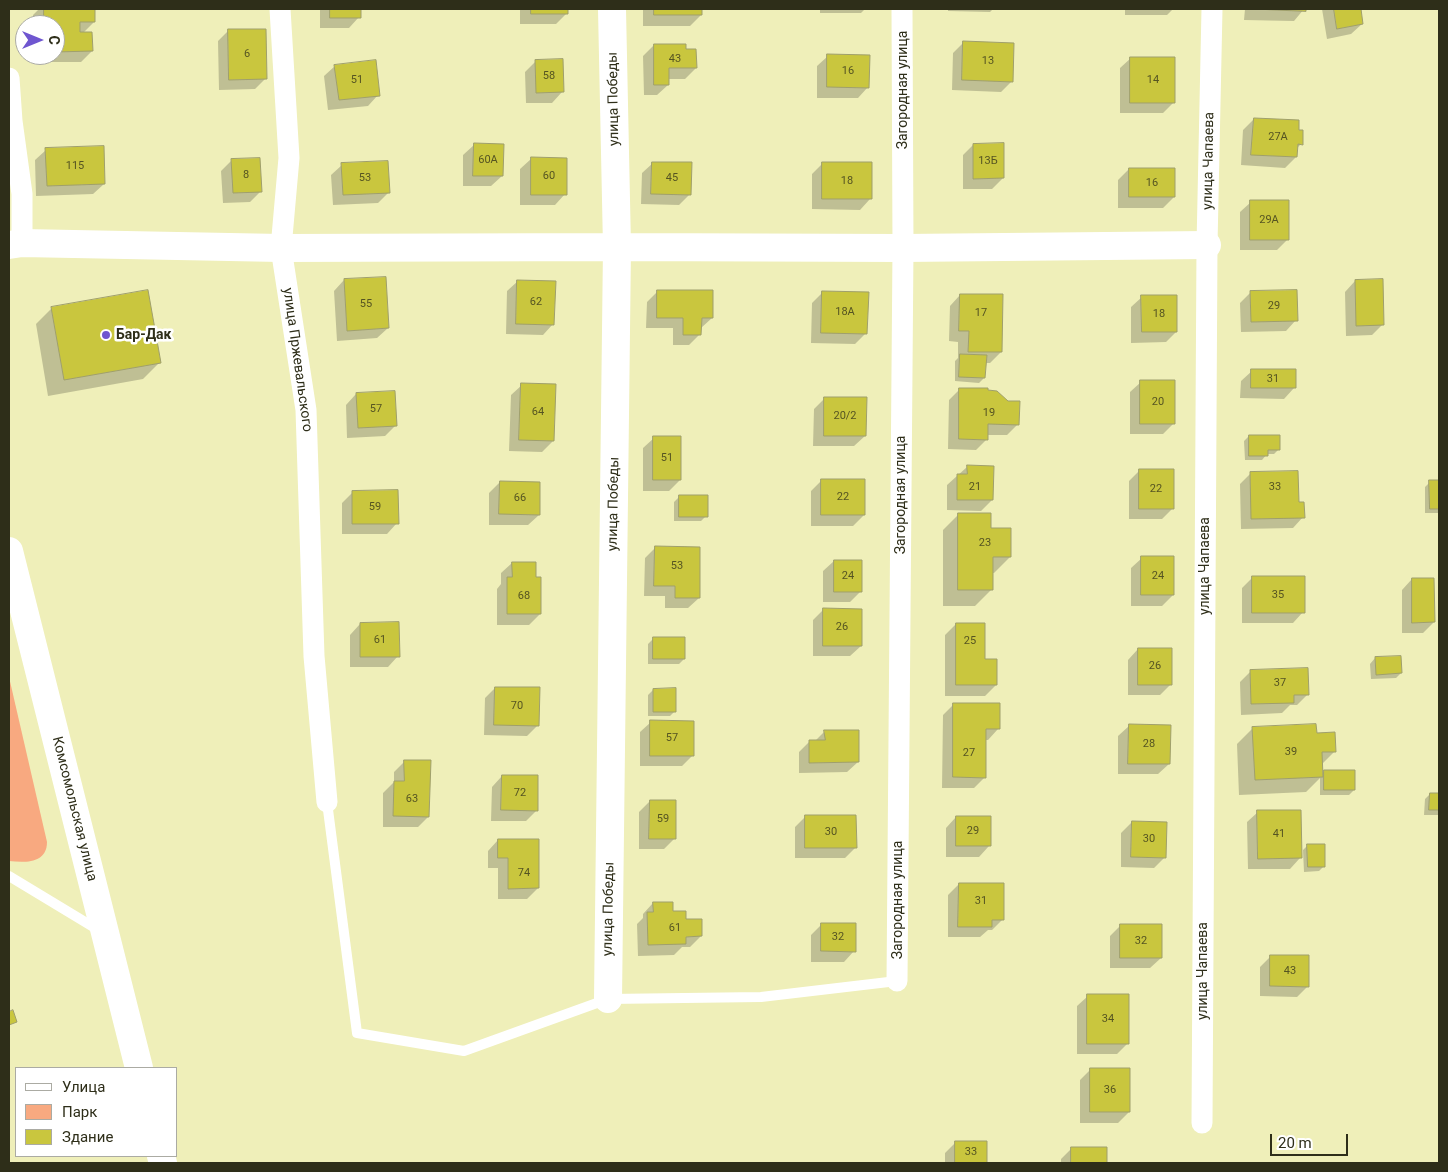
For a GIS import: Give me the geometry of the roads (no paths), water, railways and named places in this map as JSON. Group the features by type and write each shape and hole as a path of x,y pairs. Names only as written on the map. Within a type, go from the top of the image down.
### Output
{"street":[{"name":"улица Пржевальского","path":"280,9 289,158 281,248 306,410 314,656 327,802"},
{"name":"улица Победы","path":"608,999 617,247 612,9"},
{"name":"Загородная улица","path":"897,981 903,248 902,9"},
{"name":"улица Чапаева","path":"1202,1122 1207,245 1212,9"},
{"path":"9,78 12,121 22,194 15,244 281,248 903,248 1207,245"},
{"name":"Комсомольская улица","path":"9,551 139,1067"}],"lane":[{"path":"327,802 357,1033 464,1051 608,999 761,997 897,981"},
{"path":"9,876 106,935"}],"place":[{"name":"Бар-Дак","path":"106,335"}]}
